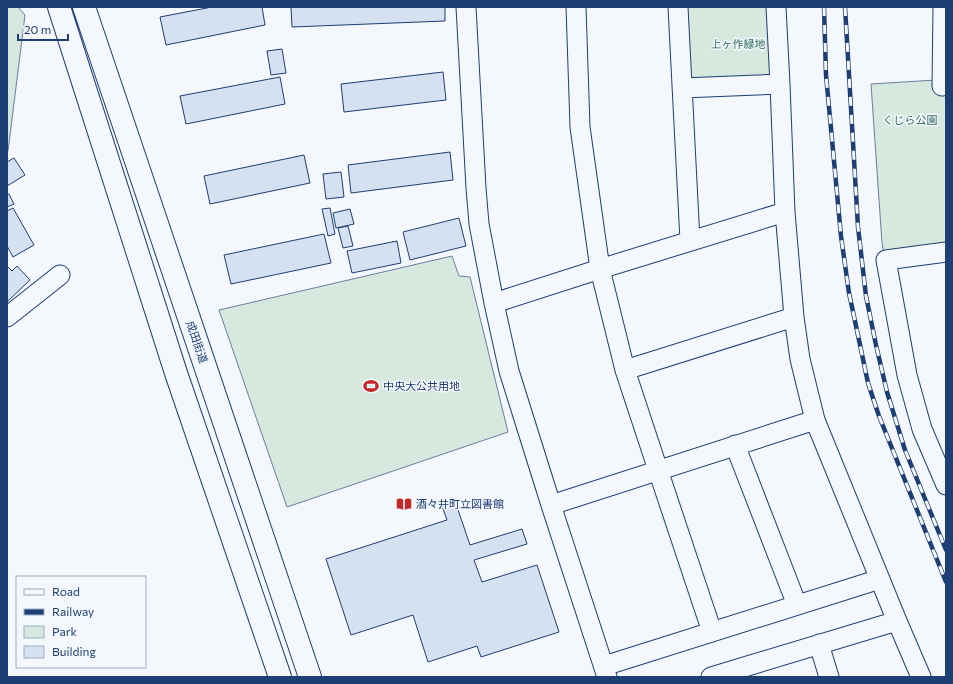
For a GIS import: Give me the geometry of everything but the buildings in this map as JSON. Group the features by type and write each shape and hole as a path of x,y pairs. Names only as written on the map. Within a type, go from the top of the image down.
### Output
{"highway":[{"path":"59,7 176,373 280,677"},
{"name":"成田街道","path":"84,7 310,677"}],"street":[{"path":"466,7 475,181 479,224 494,304 509,371 605,671 712,632 880,579"},
{"path":"576,7 580,127 600,269 626,370 712,632"},
{"path":"678,7 690,241"},
{"path":"776,7 784,212 794,317 800,359 815,420 897,621 922,677"},
{"path":"943,7 942,86 946,86"},
{"path":"682,88 780,84"},
{"path":"494,304 600,269 784,212"},
{"path":"946,252 886,260 906,375 922,430 946,485"},
{"path":"7,317 60,274"},
{"path":"626,370 794,317"},
{"path":"551,505 815,420"},
{"path":"735,445 797,605"},
{"path":"719,676 897,621"},
{"path":"819,644 830,677"}],"green space":[{"path":"7,7 18,7 25,15 8,151 7,151"},
{"name":"上ヶ作緑地","path":"686,7 775,7 780,84 689,77"},
{"name":"くじら公園","path":"936,80 946,91 946,248 884,254 871,84"},
{"name":"中央大公共用地","path":"452,256 459,276 470,277 508,432 287,507 219,310"}],"railway":[{"path":"824,7 826,75 841,236 849,293 868,383 879,416 946,582"},
{"path":"845,7 858,227 866,296 887,392 905,450 946,550"}],"place":[{"name":"中央大公共用地","path":"371,386"},
{"name":"酒々井町立図書館","path":"404,504"}]}
